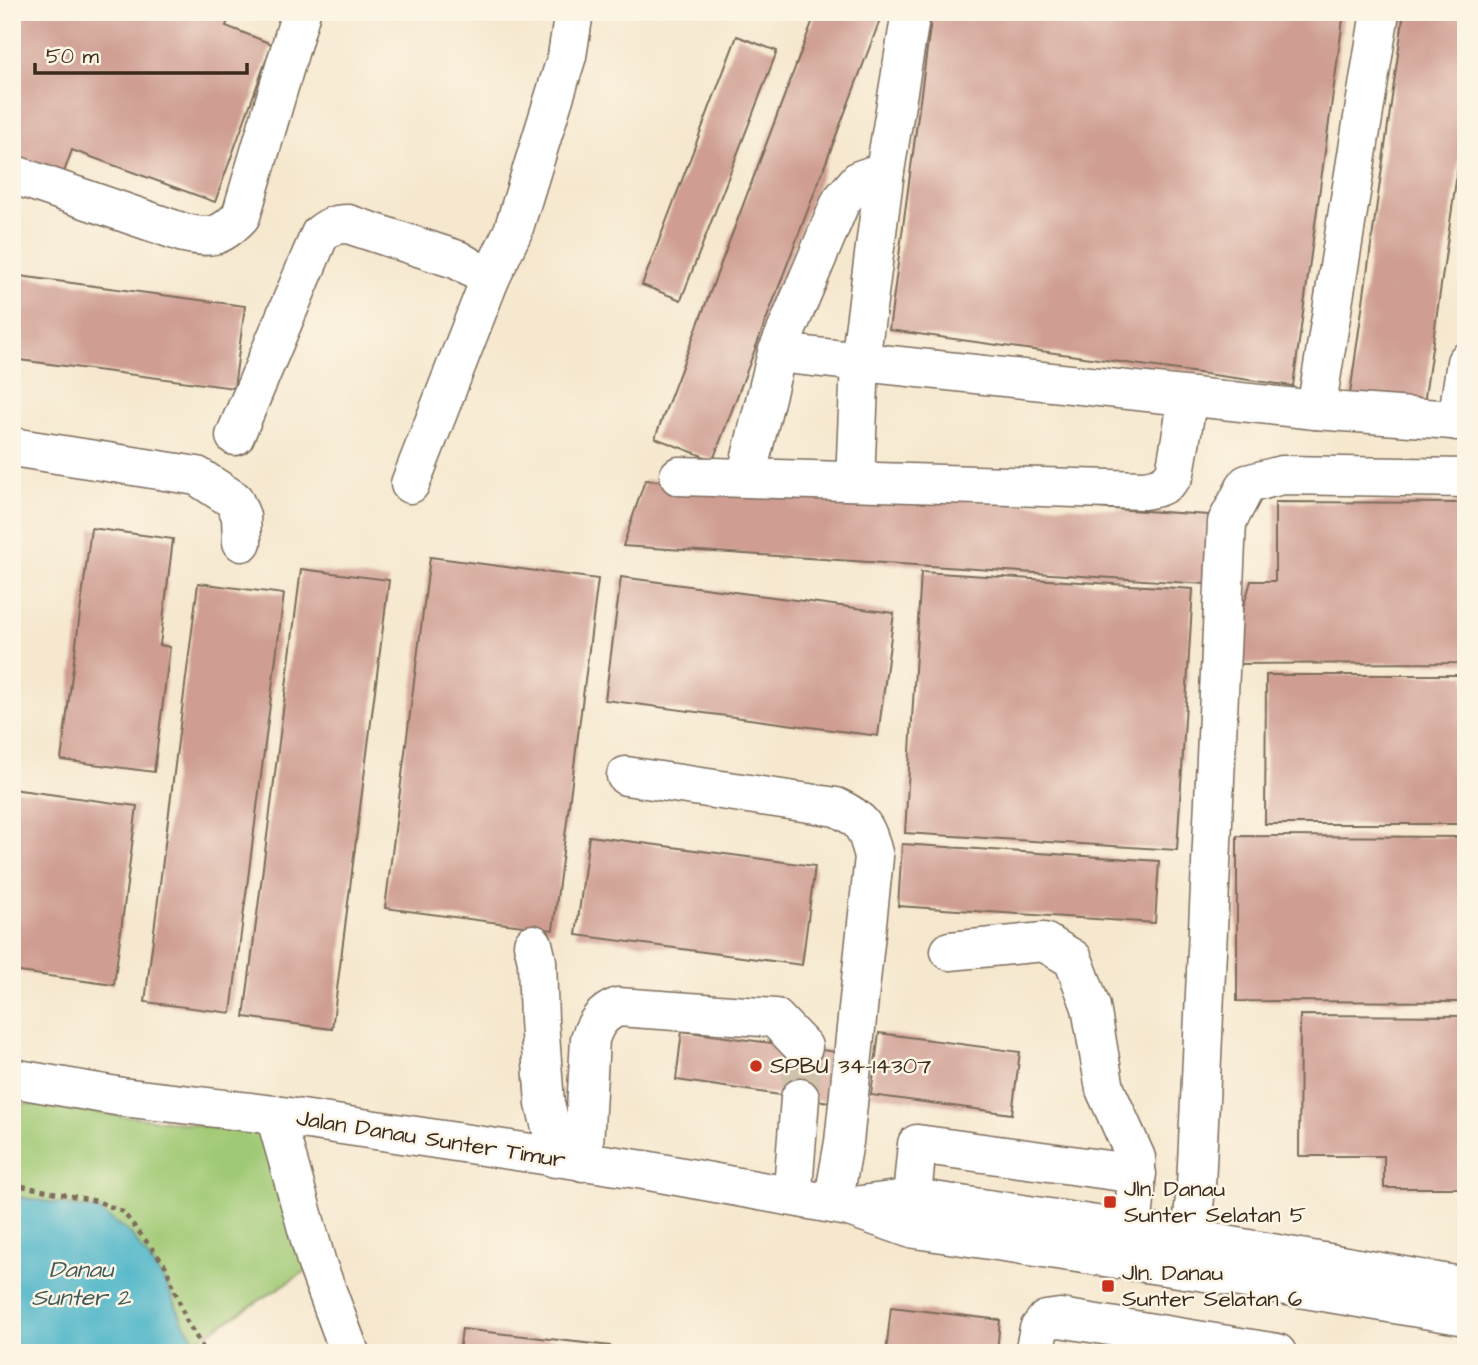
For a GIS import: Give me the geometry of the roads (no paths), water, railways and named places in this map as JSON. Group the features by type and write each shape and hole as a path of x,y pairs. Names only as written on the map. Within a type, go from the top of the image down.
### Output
{"main road":[{"path":"12,174 184,233 216,236 241,216 301,12"},
{"path":"410,484 490,279 513,231 566,56 574,12"},
{"path":"855,481 860,362 885,171 911,12"},
{"path":"1316,411 1380,12"},
{"path":"746,477 777,353 841,201 859,180 885,171"},
{"path":"235,436 320,234 326,229 335,224 348,224 458,260 490,279"},
{"path":"777,353 1316,411 1461,421 1466,362"},
{"path":"679,476 1144,490 1157,488 1168,482 1175,473 1188,397"},
{"path":"12,447 197,476 234,500 241,516 242,542"},
{"path":"1188,1254 1198,1158 1227,522 1247,484 1283,475 1466,478"},
{"path":"626,776 836,807 852,814 864,824 874,857 844,1142 841,1205"},
{"path":"950,951 1044,942 1073,959 1091,1007 1105,1089 1136,1158 1130,1246"},
{"path":"533,944 537,961 545,1104 557,1151 569,1160 590,1039 594,1027 610,1010 618,1007 775,1018 803,1047"},
{"name":"Jalan Danau Sunter Timur","path":"12,1078 122,1097 275,1115 645,1170 841,1205 1188,1254 1466,1287"},
{"path":"790,1196 793,1189 800,1098"},
{"path":"275,1115 317,1264 349,1353"},
{"path":"911,1213 917,1144 1137,1174"},
{"name":"Jalan Danau Sunter Timur","path":"1188,1254 1466,1315"},
{"path":"1034,1353 1038,1329 1046,1320 1060,1318 1261,1351"}],"water":[{"name":"Danau Sunter 2","path":"12,1196 98,1210 131,1234 167,1285 183,1322 195,1341 198,1353 12,1353"}],"tunnel":[{"path":"800,1098 803,1047"}],"place":[{"name":"SPBU 34-14307","path":"756,1066"},
{"name":"Jln. Danau Sunter Selatan 5","path":"1110,1202"},
{"name":"Jln. Danau Sunter Selatan 6","path":"1108,1286"}]}
